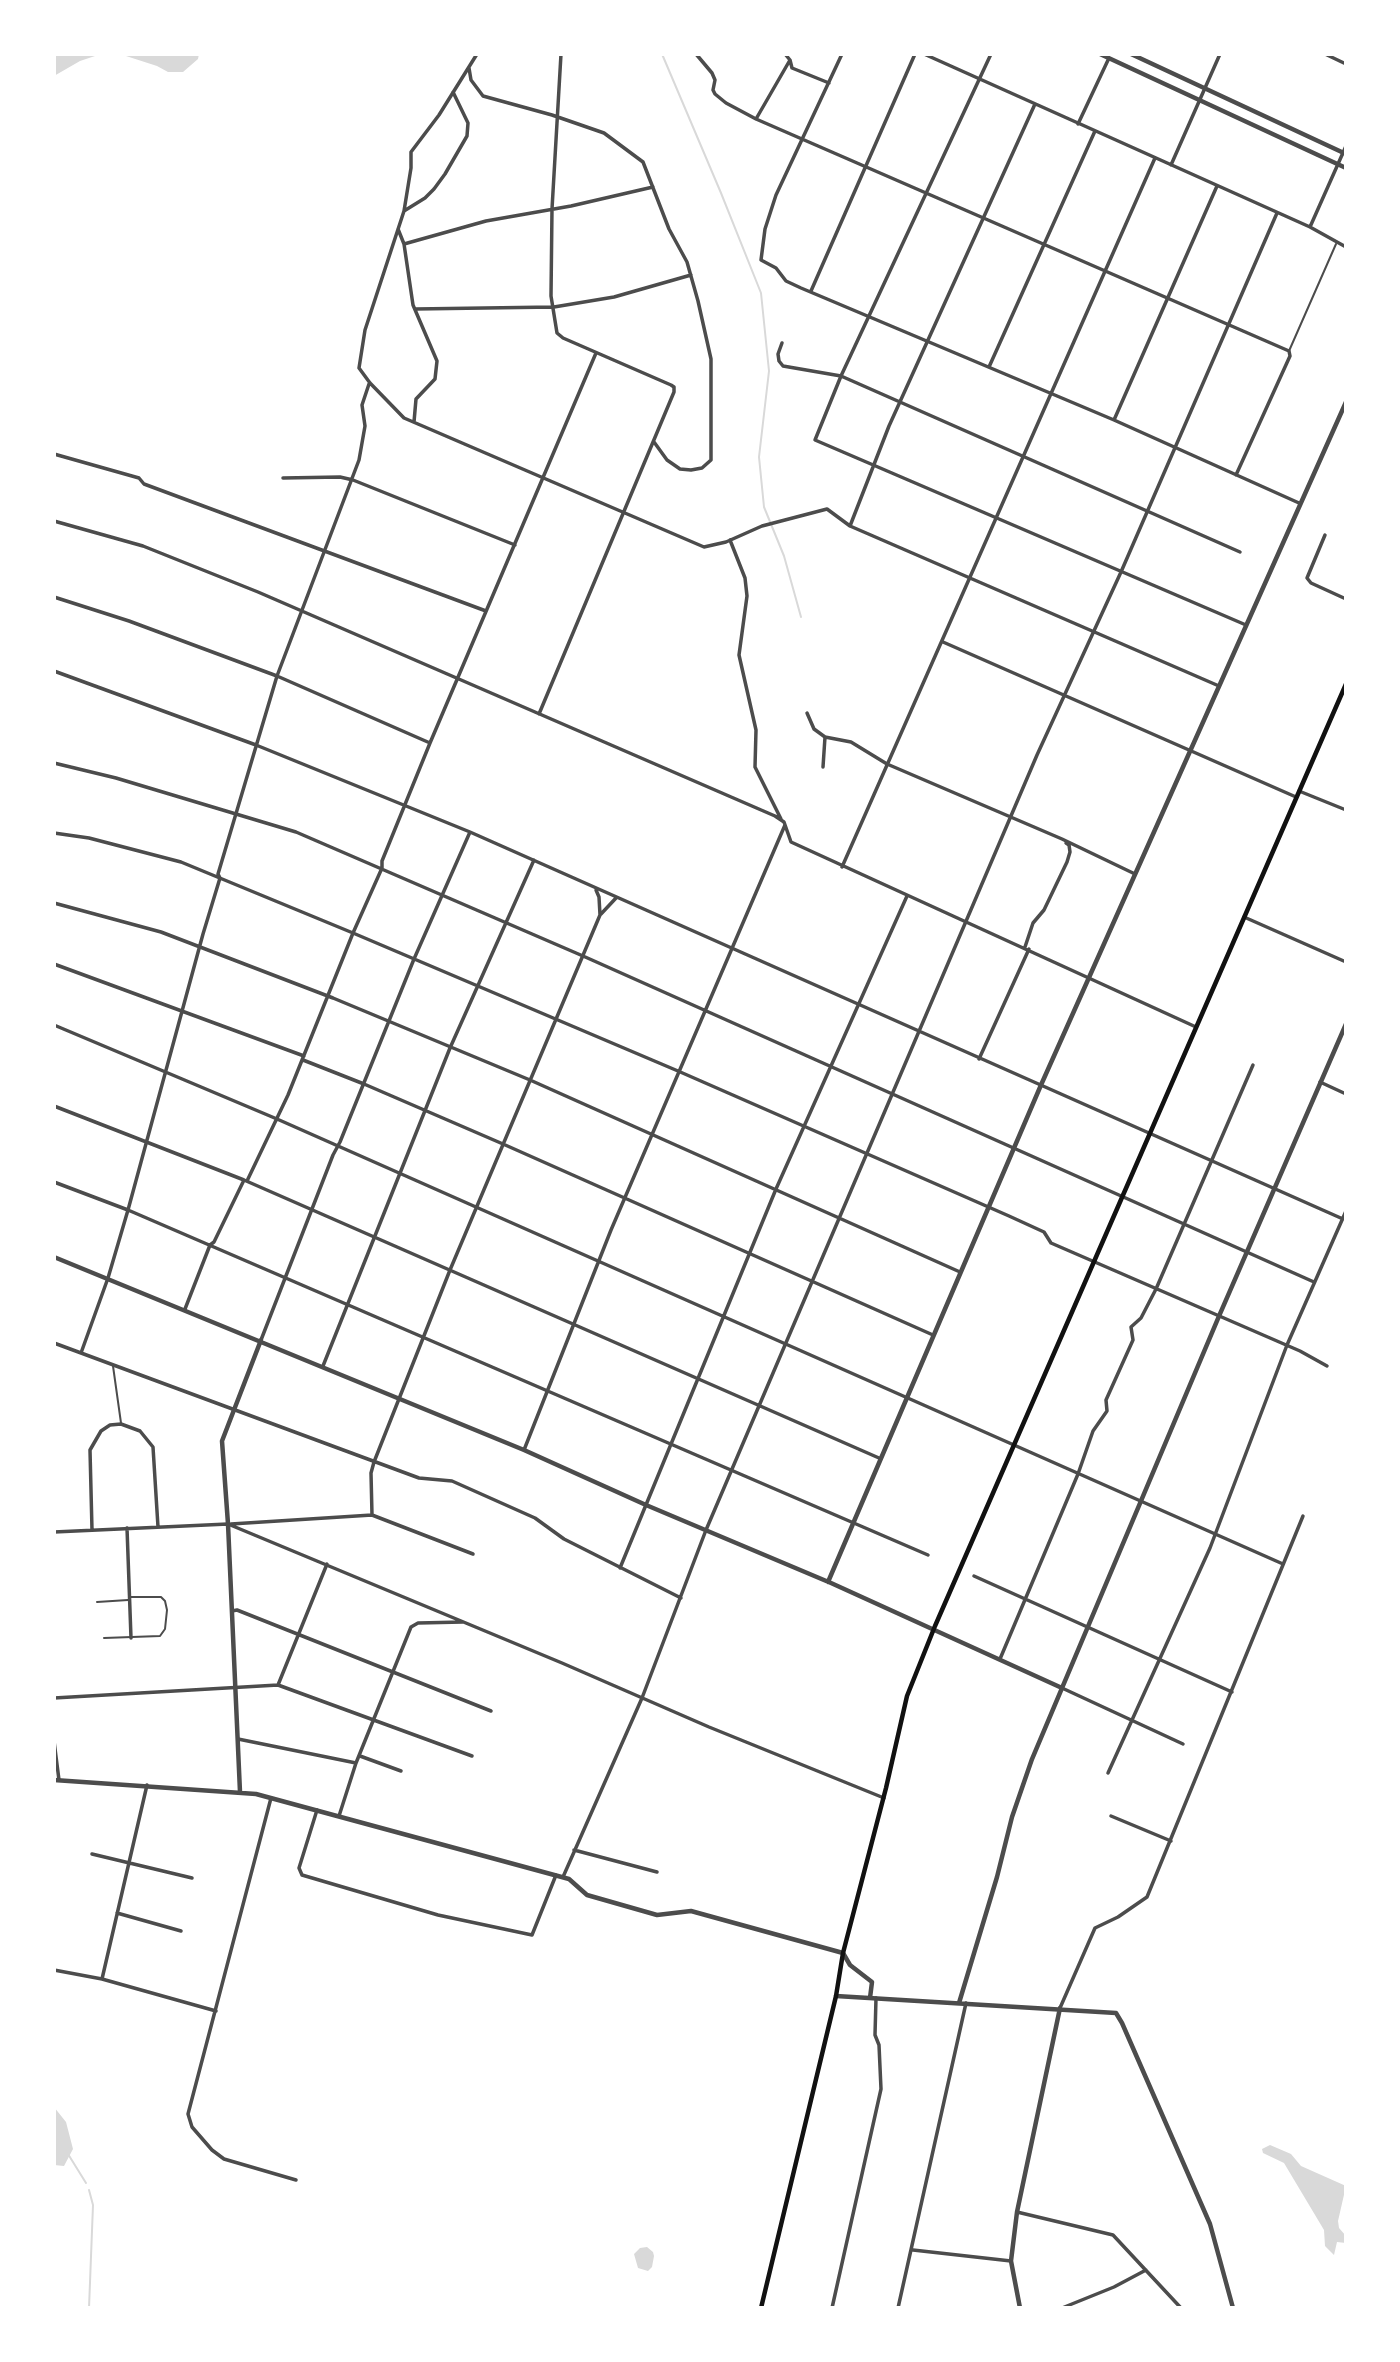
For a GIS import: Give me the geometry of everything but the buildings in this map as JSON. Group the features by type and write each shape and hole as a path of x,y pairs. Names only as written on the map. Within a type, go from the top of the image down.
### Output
{"main road":[{"path":"761,2308 907,1696 1013,1446 1346,684"}],"street":[{"path":"477,54 439,115 414,146 404,211 365,330 359,368 404,418 704,547 730,540 762,526 827,509 849,526 1219,686"},
{"path":"538,714 625,512 674,387 557,333 551,296 552,209 561,54"},
{"path":"696,54 712,73 715,94 756,120 1107,270 1289,353 1236,475"},
{"path":"785,54 792,68 829,83"},
{"path":"842,54 776,195 765,229 761,260 776,268 786,281 1114,420 1299,503"},
{"path":"811,291 915,54"},
{"path":"924,54 1310,228 1346,247"},
{"path":"991,54 841,376 815,440 1246,625"},
{"path":"1100,54 1346,169"},
{"path":"1130,54 1345,153"},
{"path":"1171,165 1220,54"},
{"path":"1325,54 1346,64"},
{"path":"1078,124 1108,58"},
{"path":"756,120 790,60"},
{"path":"469,66 471,80 483,96 604,133 643,162 691,275 711,359 710,460 702,468 680,469 667,460 654,442"},
{"path":"404,211 425,198 433,189 467,136 468,123 453,92"},
{"path":"849,526 927,341 1035,104"},
{"path":"989,367 1095,131"},
{"path":"1310,228 1345,153 1346,145"},
{"path":"842,867 1155,158"},
{"path":"1114,420 1217,186"},
{"path":"404,244 485,221 653,187"},
{"path":"563,1877 642,1698 706,1530 892,1094 1277,213"},
{"path":"398,228 404,244 415,310 437,362 435,379 416,399 414,422"},
{"path":"415,310 553,307 614,296 691,275"},
{"path":"782,343 778,354 783,366 841,376 1240,552"},
{"path":"186,1309 210,1245 214,1242 277,1119 382,868 382,861 430,743 596,352"},
{"path":"81,1353 108,1278 128,1210 220,878 218,874 277,676 353,480 365,440 362,405 370,383"},
{"path":"828,1582 905,1397 1041,1085 1346,402"},
{"path":"54,454 139,478 144,484 486,611"},
{"path":"283,478 340,477 353,480 515,545"},
{"path":"54,521 143,546 301,611 781,819"},
{"path":"1325,534 1307,578 1311,583 1346,599"},
{"path":"730,540 745,578 747,596 738,655 756,730 755,767 785,825 790,842 1196,1027"},
{"path":"54,597 129,621 277,676 430,743"},
{"path":"942,642 1296,797"},
{"path":"54,671 256,745 470,832 1343,1219"},
{"path":"807,713 810,725 825,737 851,742 887,764 1062,839 1135,874"},
{"path":"823,767 825,737"},
{"path":"54,763 116,778 296,832 583,956 1314,1282"},
{"path":"1299,791 1346,810"},
{"path":"524,1450 624,1198 785,825"},
{"path":"240,1792 222,1441 337,1145 341,1143 414,959 470,832"},
{"path":"54,833 89,838 181,862 353,933 678,1071 1044,1232 1051,1243 1287,1345 1327,1366"},
{"path":"979,1059 1027,948 1033,923 1044,910 1067,862 1069,845 1062,839"},
{"path":"323,1366 450,1048 534,860"},
{"path":"595,888 599,897 600,915"},
{"path":"620,1568 776,1189 907,896"},
{"path":"372,1515 371,1473 399,1397 600,915 616,898"},
{"path":"54,903 161,932 328,996 530,1080 960,1272"},
{"path":"1244,917 1346,962"},
{"path":"54,964 303,1058 933,1335"},
{"path":"959,2003 1012,1817 1032,1759 1273,1188 1346,1024"},
{"path":"54,1025 401,1173 1283,1564"},
{"path":"1000,1659 1078,1474 1093,1431 1107,1411 1106,1400 1133,1340 1131,1327 1141,1318 1156,1289 1253,1065"},
{"path":"1320,1082 1346,1094"},
{"path":"54,1106 245,1180 879,1458"},
{"path":"54,1182 128,1210 928,1555"},
{"path":"1108,1773 1216,1535 1287,1345 1346,1211"},
{"path":"54,1257 524,1450 934,1629 1182,1744"},
{"path":"54,1343 419,1478 452,1481 535,1518 564,1539 681,1598"},
{"path":"92,1530 90,1450 101,1431 110,1425 121,1424 140,1431 153,1447 158,1527"},
{"path":"54,1532 372,1515 473,1554"},
{"path":"1020,2308 1011,2261 1017,2212 1060,2008 1095,1928 1118,1917 1147,1897 1303,1516"},
{"path":"228,1524 884,1798"},
{"path":"127,1528 131,1637"},
{"path":"278,1685 327,1564"},
{"path":"974,1576 1232,1692"},
{"path":"232,1611 237,1610 491,1711"},
{"path":"339,1816 356,1763 411,1627 418,1623 465,1622"},
{"path":"54,1699 278,1685 472,1756"},
{"path":"238,1739 356,1763"},
{"path":"54,1741 56,1780 240,1792 271,1798 563,1877 587,1895 657,1915 691,1911 844,1953 850,1965 872,1982 881,2089 832,2308"},
{"path":"359,1756 401,1771"},
{"path":"102,1979 147,1785"},
{"path":"271,1798 189,2109 189,2121 212,2150 224,2159 296,2180"},
{"path":"317,1810 299,1868 302,1875 438,1915 532,1935 556,1875"},
{"path":"1111,1816 1171,1841"},
{"path":"574,1850 657,1872"},
{"path":"92,1854 192,1878"},
{"path":"117,1913 181,1931"},
{"path":"54,1970 102,1979 216,2011"},
{"path":"836,1996 1116,2013 1210,2224 1233,2308"},
{"path":"898,2308 966,2003"},
{"path":"1017,2212 1113,2235 1181,2308"},
{"path":"913,2250 1011,2261"},
{"path":"1062,2308 1114,2287 1146,2270"}],"lane":[{"path":"1289,353 1336,243"},
{"path":"113,1365 121,1424"},
{"path":"97,1602 161,1597 167,1610 165,1629 160,1636 104,1638"}],"shaded area":[{"path":"54,54 199,54 198,59 183,72 168,72 126,56 98,55 80,61 54,76"},
{"path":"54,2107 66,2122 73,2149 64,2166 54,2165"},
{"path":"1270,2145 1291,2154 1301,2166 1346,2186 1338,2221 1339,2228 1346,2236 1346,2243 1337,2242 1334,2255 1325,2246 1324,2230 1284,2163 1263,2153 1262,2149"},
{"path":"647,2247 654,2256 652,2267 648,2271 638,2268 634,2254 640,2248"}],"waterway":[{"path":"662,54 761,293 769,371 759,457 764,507 784,556 801,617"},
{"path":"68,2154 86,2183"},
{"path":"89,2190 93,2205 89,2308"}]}
